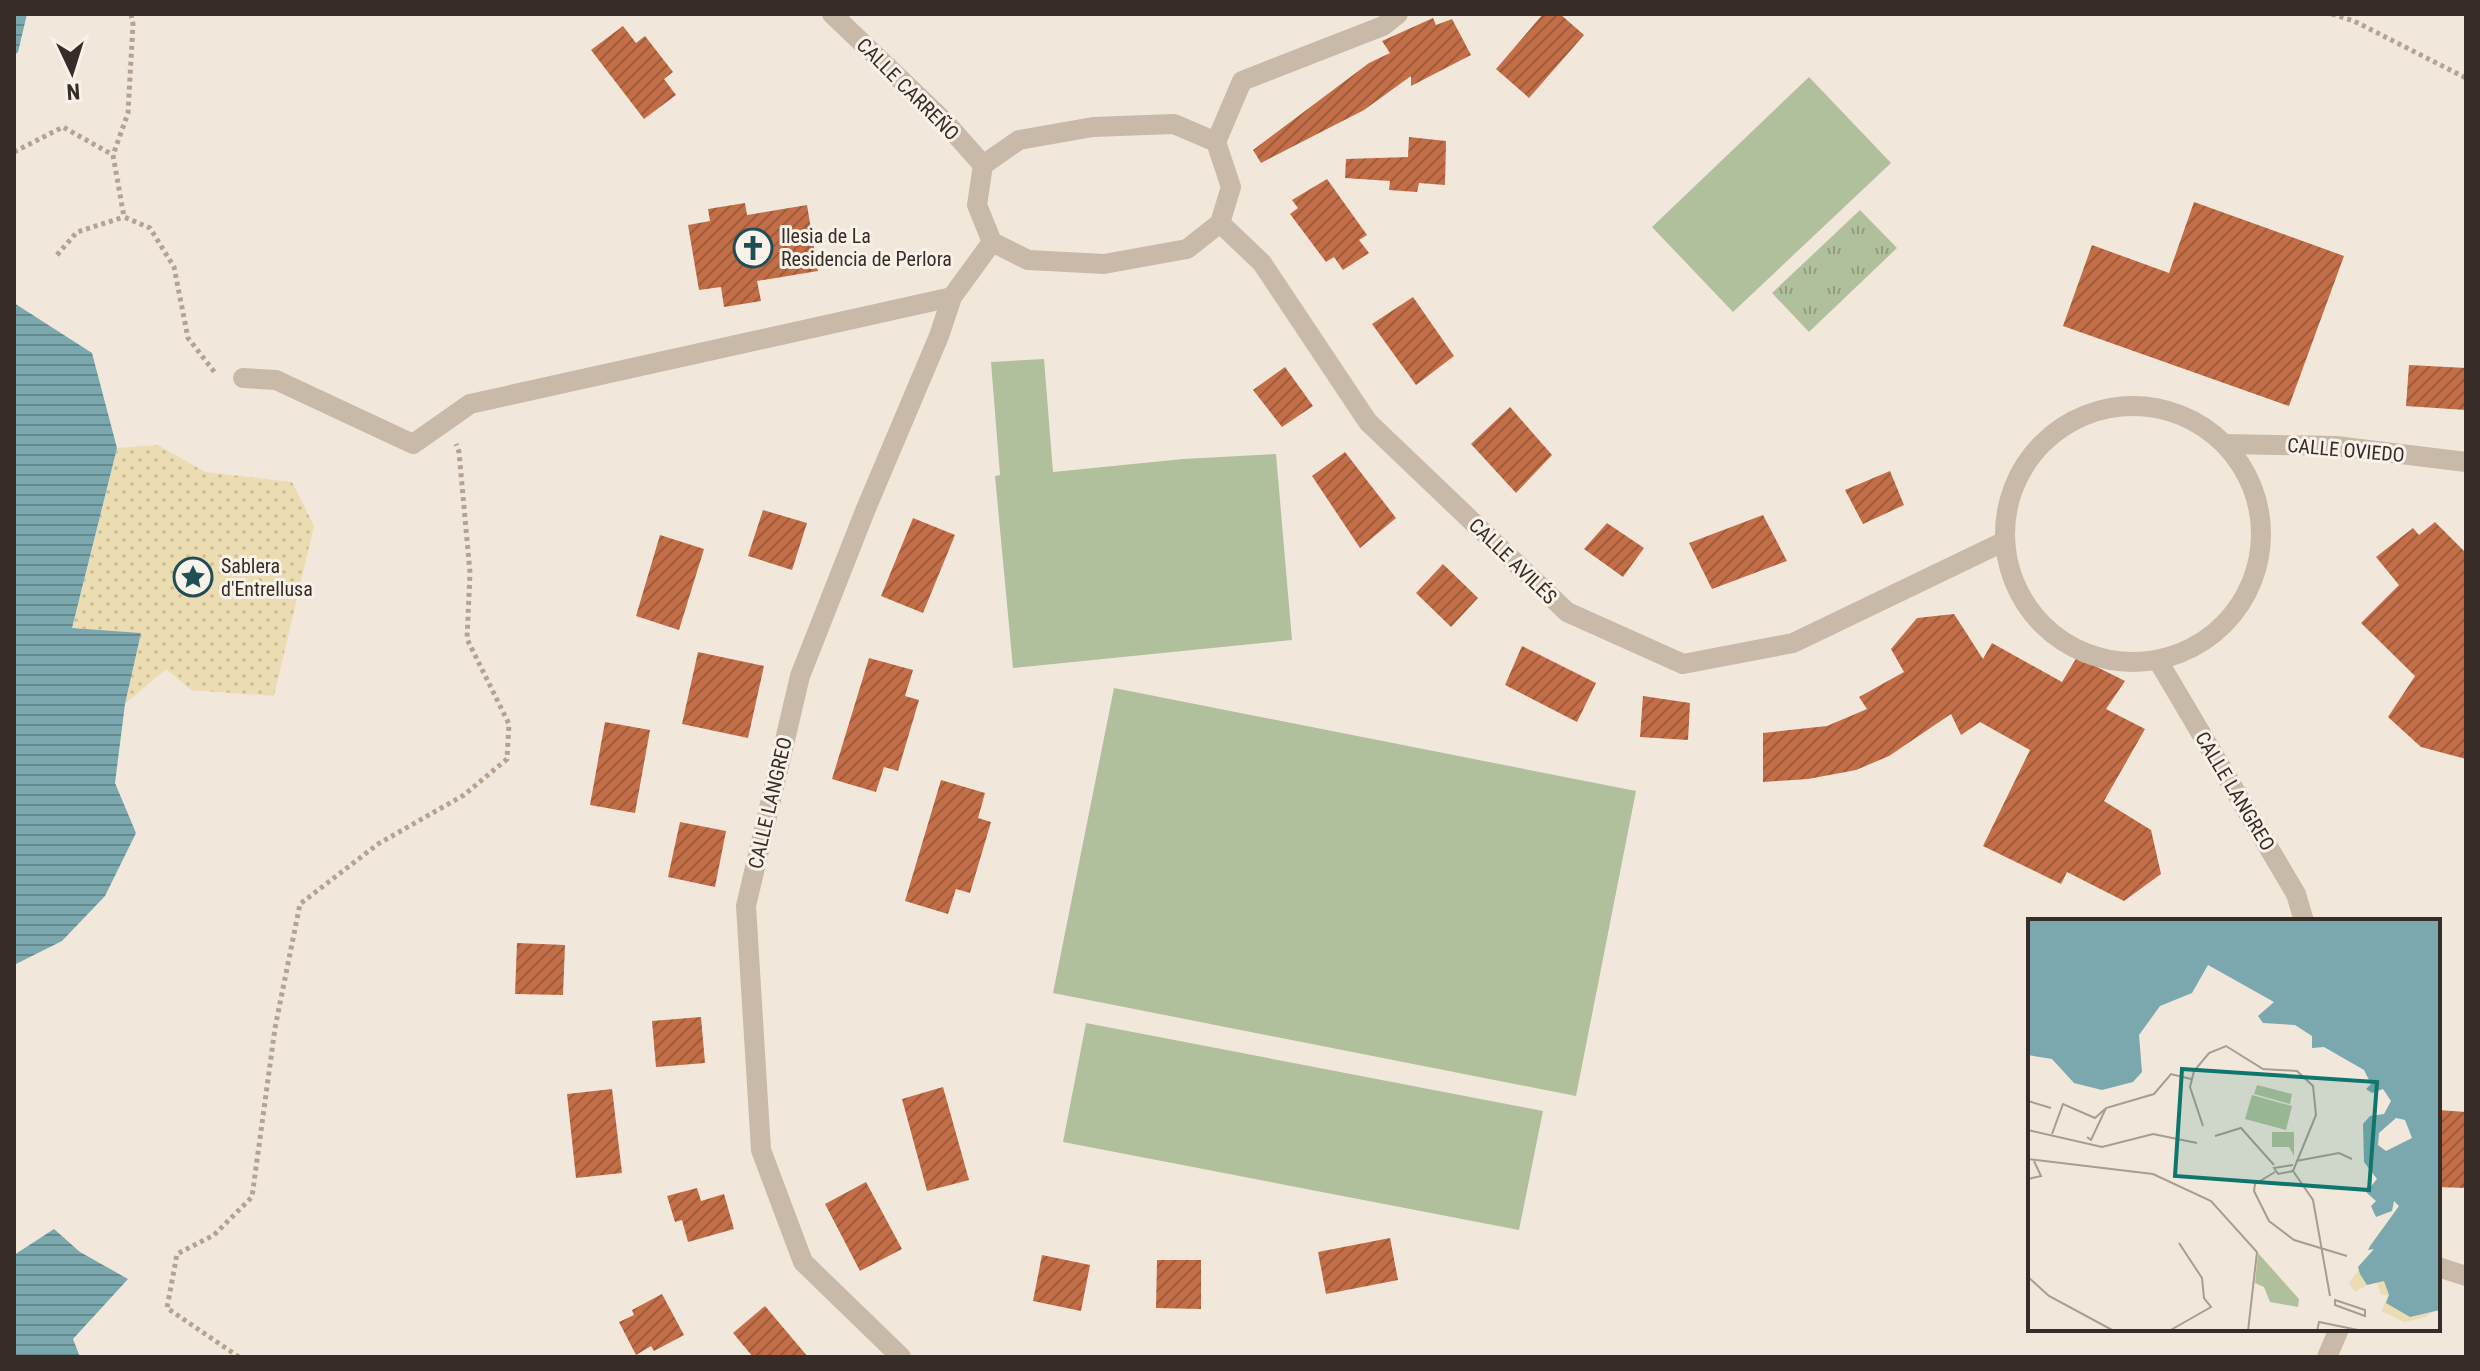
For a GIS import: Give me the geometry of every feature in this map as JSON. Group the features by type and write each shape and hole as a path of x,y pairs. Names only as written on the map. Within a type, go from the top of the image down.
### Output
{"street":[{"name":"CALLE CARREÑO","path":"832,14 944,121 983,165"},
{"path":"1216,142 1174,124 1093,127 1019,140 983,165 977,205 992,242 1028,260 1104,264 1187,249 1220,223 1231,187 1216,142 1242,81 1383,26 1398,14"},
{"name":"CALLE AVILÉS","path":"1220,223 1262,263 1368,422 1567,612 1683,664 1793,643 2003,542"},
{"name":"CALLE LANGREO","path":"901,1357 803,1262 761,1150 746,906 800,676 939,336 952,297 992,242"},
{"path":"243,378 276,380 413,444 470,404 952,297"},
{"path":"2120,405 2159,407 2195,421 2225,444 2248,475 2260,512 2260,551 2250,587 2229,620 2199,644 2160,664 2118,662 2075,649 2039,623 2014,586 2003,542 2008,498 2024,463 2049,434 2083,414 2120,405"},
{"name":"CALLE OVIEDO","path":"2225,444 2336,446 2466,462"},
{"name":"CALLE LANGREO","path":"2160,664 2296,894 2303,919"},
{"path":"2440,1268 2466,1276"},
{"path":"2327,1357 2338,1331"}],"path":[{"path":"124,217 113,155 128,113 131,14"},
{"path":"2332,14 2354,21 2466,78"},
{"path":"14,152 63,127 113,155"},
{"path":"57,255 77,232 124,217 150,228 174,267 188,338 228,389 243,378"},
{"path":"239,1357 167,1308 177,1254 214,1235 252,1197 275,1028 300,904 378,844 464,795 507,759 509,724 467,639 470,573 459,452 446,421"}],"green space":[{"path":"1809,77 1891,163 1733,312 1652,227"},
{"path":"1860,210 1897,248 1809,332 1772,293"},
{"path":"1044,359 1053,472 1183,459 1276,454 1292,640 1013,668 995,476 1000,475 991,362"},
{"path":"1114,688 1636,791 1576,1096 1053,993"},
{"path":"1086,1023 1543,1111 1519,1230 1063,1142"}],"sand":[{"name":"Sablera d'Entrellusa","path":"158,445 205,472 292,482 314,526 274,696 191,690 166,669 125,704 141,633 72,628 117,448"}],"water":[{"path":"14,14 27,14 18,52 14,56"},
{"path":"14,303 92,353 117,448 72,628 141,633 125,704 115,783 136,833 105,896 62,941 14,965"},
{"path":"54,1229 80,1252 128,1279 73,1339 80,1357 14,1357 14,1255"}],"building":[{"path":"1543,14 1560,14 1584,35 1529,98 1496,69"},
{"path":"1433,18 1436,25 1452,19 1471,55 1411,86 1411,76 1364,110 1261,163 1253,150 1369,63 1390,53 1382,41"},
{"path":"623,26 636,43 645,36 673,72 664,79 676,95 644,119 591,50"},
{"path":"1409,137 1446,141 1445,185 1419,183 1417,192 1389,190 1390,181 1345,178 1346,159 1408,157"},
{"path":"1327,179 1367,235 1359,240 1369,253 1343,270 1334,257 1326,262 1290,214 1298,208 1292,200"},
{"path":"2194,202 2344,256 2289,406 2063,326 2092,245 2169,273"},
{"name":"Ilesia de La Residencia de Perlora","path":"745,203 747,215 807,205 818,271 757,281 761,301 724,307 721,287 699,290 688,225 710,221 708,209"},
{"path":"1413,297 1454,356 1416,385 1372,324"},
{"path":"2409,365 2466,368 2466,410 2406,406"},
{"path":"1285,367 1313,406 1282,427 1253,390"},
{"path":"1510,407 1552,455 1516,493 1471,444"},
{"path":"1345,452 1396,518 1360,548 1312,476"},
{"path":"1890,471 1904,505 1863,524 1845,490"},
{"path":"763,510 807,523 792,570 748,556"},
{"path":"1763,515 1787,561 1712,589 1689,543"},
{"path":"913,518 955,535 923,613 881,596"},
{"path":"2435,522 2466,553 2466,759 2421,747 2388,717 2415,676 2361,623 2399,585 2376,557 2413,528 2419,535"},
{"path":"1607,523 1644,548 1623,577 1584,549"},
{"path":"660,535 704,549 679,630 636,616"},
{"path":"1443,564 1478,598 1451,627 1416,593"},
{"path":"1954,614 1983,659 1992,643 2062,682 2077,657 2125,681 2106,709 2145,729 2104,801 2151,830 2161,874 2124,901 2067,872 2061,884 1983,846 2030,750 1980,722 1961,735 1951,714 1889,756 1856,770 1808,779 1763,782 1763,733 1827,726 1867,709 1859,697 1904,672 1891,649 1917,618"},
{"path":"1522,646 1596,683 1577,722 1505,685"},
{"path":"698,652 764,666 748,738 682,724"},
{"path":"869,658 913,670 905,696 919,700 898,771 884,767 876,792 832,779"},
{"path":"1643,696 1690,703 1688,740 1640,737"},
{"path":"605,722 650,730 635,813 590,805"},
{"path":"941,780 985,793 978,818 991,822 970,893 956,889 948,914 905,901"},
{"path":"680,822 726,831 715,887 668,877"},
{"path":"517,943 565,945 563,995 515,994"},
{"path":"701,1017 705,1063 656,1067 652,1021"},
{"path":"943,1087 969,1180 927,1191 902,1099"},
{"path":"612,1089 622,1173 576,1178 567,1094"},
{"path":"2440,1110 2466,1112 2466,1188 2440,1187"},
{"path":"866,1182 902,1249 860,1271 825,1204"},
{"path":"697,1188 701,1201 724,1194 734,1229 688,1242 682,1220 675,1222 667,1196"},
{"path":"1390,1238 1398,1280 1326,1294 1318,1252"},
{"path":"1042,1255 1090,1265 1081,1311 1033,1301"},
{"path":"1157,1260 1201,1260 1201,1309 1156,1308"},
{"path":"662,1294 684,1335 654,1351 651,1346 636,1355 619,1322 634,1315 632,1310"},
{"path":"765,1306 808,1357 753,1357 733,1333"}],"place":[{"name":"Ilesia de La Residencia de Perlora","path":"753,248"},
{"name":"Sablera d'Entrellusa","path":"193,577"}]}
